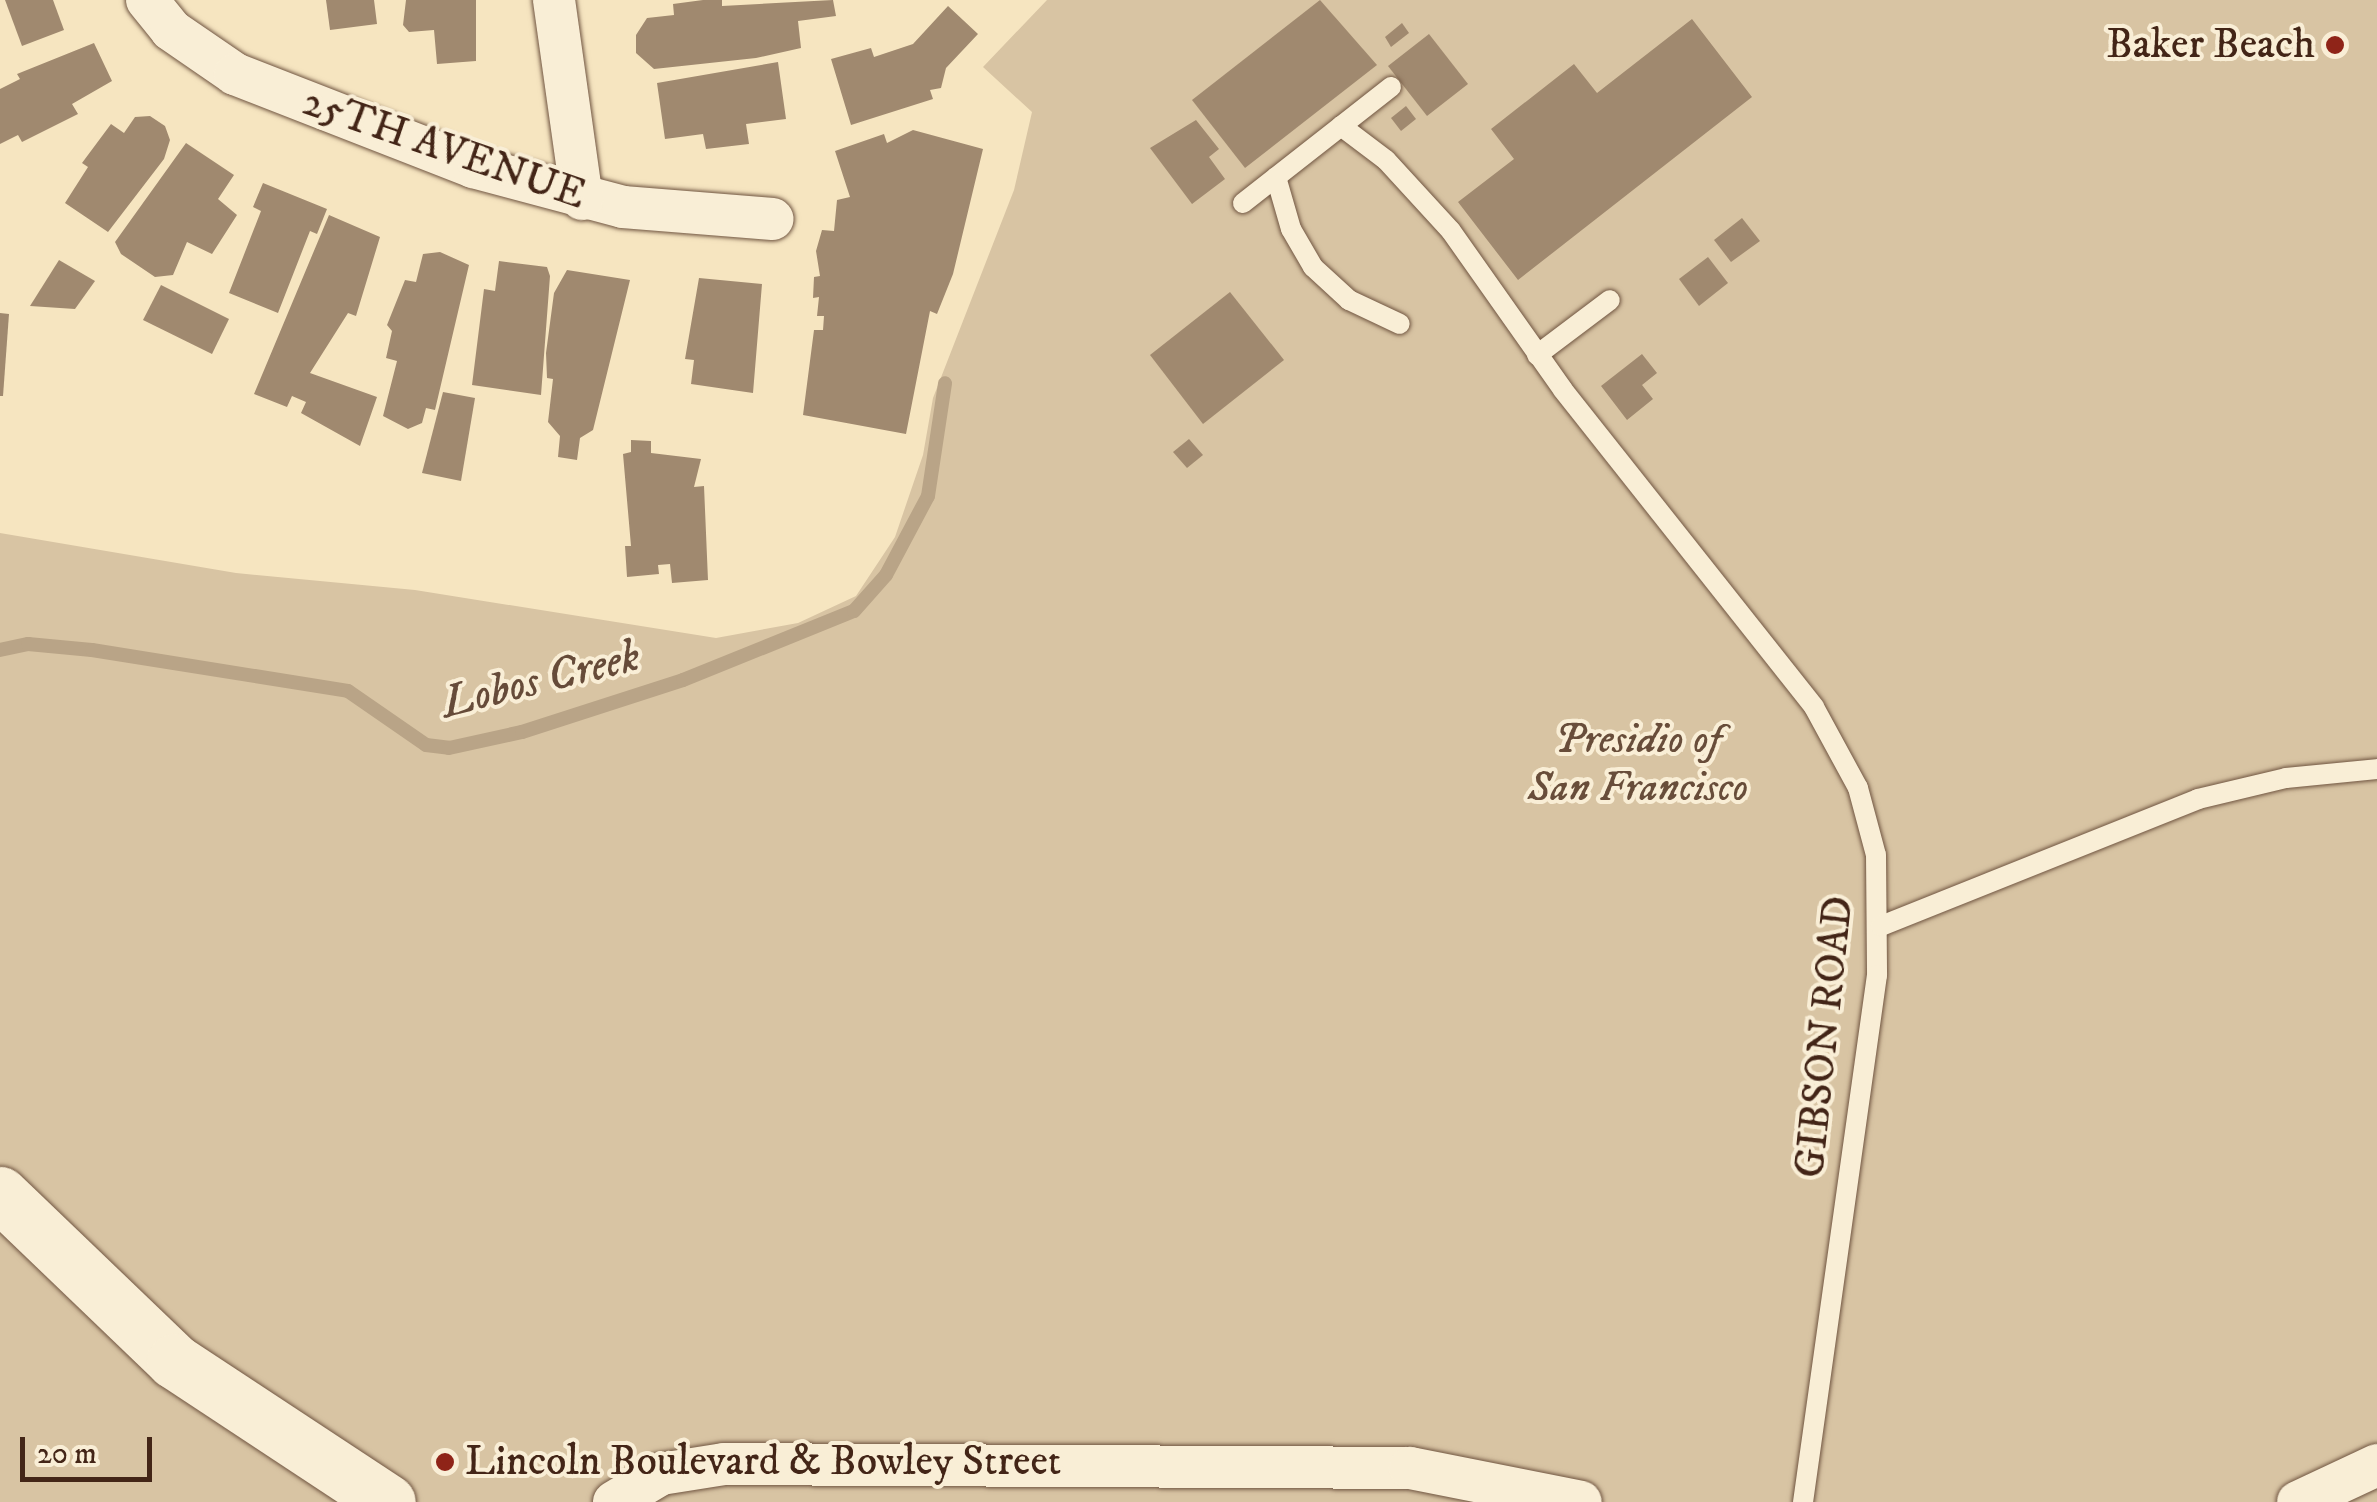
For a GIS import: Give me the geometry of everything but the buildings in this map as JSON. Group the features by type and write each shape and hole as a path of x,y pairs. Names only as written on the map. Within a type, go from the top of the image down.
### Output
{"main road":[{"path":"0,1194 174,1361 257,1422 388,1502"}],"street":[{"name":"25TH AVENUE","path":"147,0 171,30 235,74 473,167 582,199 773,219"},
{"path":"554,0 582,199"},
{"path":"614,1502 644,1480 700,1466 1126,1464 1410,1468 1581,1502"},
{"path":"2298,1502 2377,1465"}],"lane":[{"path":"1243,203 1391,87"},
{"name":"GIBSON ROAD","path":"1342,126 1430,204 1537,355 1739,618 1814,707 1858,788 1876,854 1881,926 1803,1502"},
{"path":"1276,177 1291,229 1313,267 1348,300 1400,324"},
{"path":"1537,355 1610,300"},
{"path":"1881,926 2198,800 2286,778 2377,770"}],"green space":[{"name":"Presidio of San Francisco","path":"1047,0 2377,0 2377,1502 0,1502 0,533 236,573 415,590 716,638 798,623 856,596 895,537 923,455 933,398 1014,190 1032,112 983,67"}],"waterway":[{"name":"Lobos Creek","path":"0,650 28,644 92,650 348,691 426,745 449,748 522,732 683,680 854,611 886,575 928,496 945,383"}],"place":[{"name":"Baker Beach","path":"2335,45"},
{"name":"Lincoln Boulevard & Bowley Street","path":"445,1462"}]}
